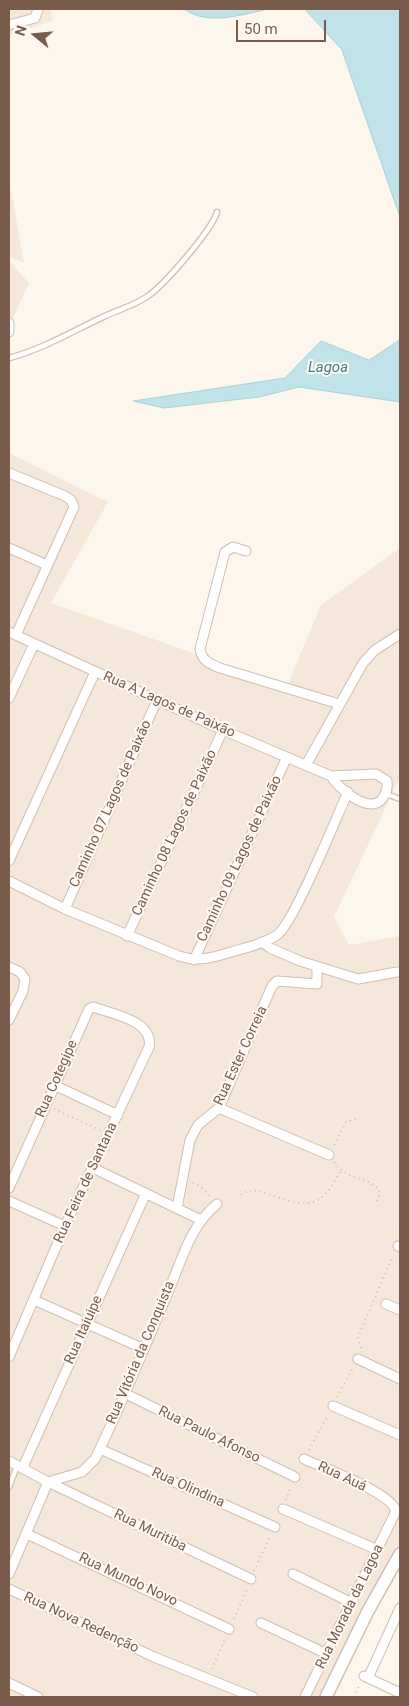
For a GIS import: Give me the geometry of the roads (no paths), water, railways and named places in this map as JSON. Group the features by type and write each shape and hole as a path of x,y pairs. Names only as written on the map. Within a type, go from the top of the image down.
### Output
{"street":[{"path":"9,25 33,20 37,15 38,9"},
{"path":"9,323 9,332"},
{"path":"9,472 71,500 74,506 13,634"},
{"path":"246,551 233,547 225,552 200,649 201,656 209,664 220,668 339,704"},
{"path":"9,548 47,565"},
{"name":"Rua A Lagos de Paixão","path":"13,634 223,730 330,776 348,792 368,804 380,802 386,794 387,781 380,775 368,773 330,776"},
{"path":"306,765 363,663 375,650 400,634"},
{"path":"9,698 34,644"},
{"path":"9,861 95,672"},
{"name":"Caminho 07 Lagos de Paixão","path":"65,909 157,700"},
{"name":"Caminho 08 Lagos de Paixão","path":"127,936 223,730"},
{"name":"Caminho 09 Lagos de Paixão","path":"194,960 287,757"},
{"path":"9,881 65,909 127,936 194,960 212,958 276,936 289,920 348,792"},
{"path":"262,942 270,948 317,968 361,980 397,972"},
{"path":"9,1020 24,986 23,974 12,968"},
{"name":"Rua Ester Correia","path":"177,1208 187,1148 194,1132 206,1117 218,1108 273,984 278,981 317,984 317,968"},
{"name":"Rua Cotegipe","path":"9,1188 89,1009 93,1007 128,1020"},
{"name":"Rua Feira de Santana","path":"9,1357 65,1226 118,1115 150,1042 148,1031 128,1020"},
{"path":"54,1085 118,1115"},
{"path":"218,1108 329,1155"},
{"path":"93,1168 201,1220"},
{"name":"Rua Itaiuipe","path":"16,1464 87,1323 146,1193"},
{"path":"9,1201 65,1226"},
{"name":"Rua Vitória da Conquista","path":"48,1482 82,1472 95,1459 188,1244 201,1220 217,1204"},
{"path":"34,1300 144,1348"},
{"path":"386,1304 400,1310"},
{"path":"358,1359 400,1379"},
{"name":"Rua Paulo Afonso","path":"124,1393 295,1477"},
{"path":"333,1406 400,1435"},
{"name":"Rua Olindina","path":"100,1449 275,1527"},
{"name":"Rua Auá","path":"304,1459 381,1494"},
{"name":"Rua Muritiba","path":"16,1464 48,1482 251,1579"},
{"path":"9,1574 12,1559 27,1534 48,1482"},
{"name":"Rua Morada da Lagoa","path":"305,1697 396,1511 394,1504 381,1494"},
{"path":"283,1509 378,1550"},
{"name":"Rua Mundo Novo","path":"27,1534 229,1629"},
{"name":"Rua Morada da Lagoa","path":"326,1697 368,1610 400,1554"},
{"path":"292,1574 352,1603"},
{"name":"Rua Nova Redenção","path":"9,1589 154,1656 253,1697"},
{"path":"400,1608 366,1677 400,1693"},
{"path":"261,1623 327,1654"},
{"path":"9,1684 38,1697"}],"lane":[{"path":"9,358 58,341 103,316 146,298 164,282 208,230 217,212"},
{"path":"386,794 400,799"},
{"path":"9,1487 16,1464"}],"water":[{"path":"184,9 268,9 224,18 214,18 193,14"},
{"path":"305,9 400,9 400,217 342,50"},
{"name":"Lagoa","path":"400,340 400,402 299,387 259,397 164,408 133,401 285,378 321,341 369,360"}]}
